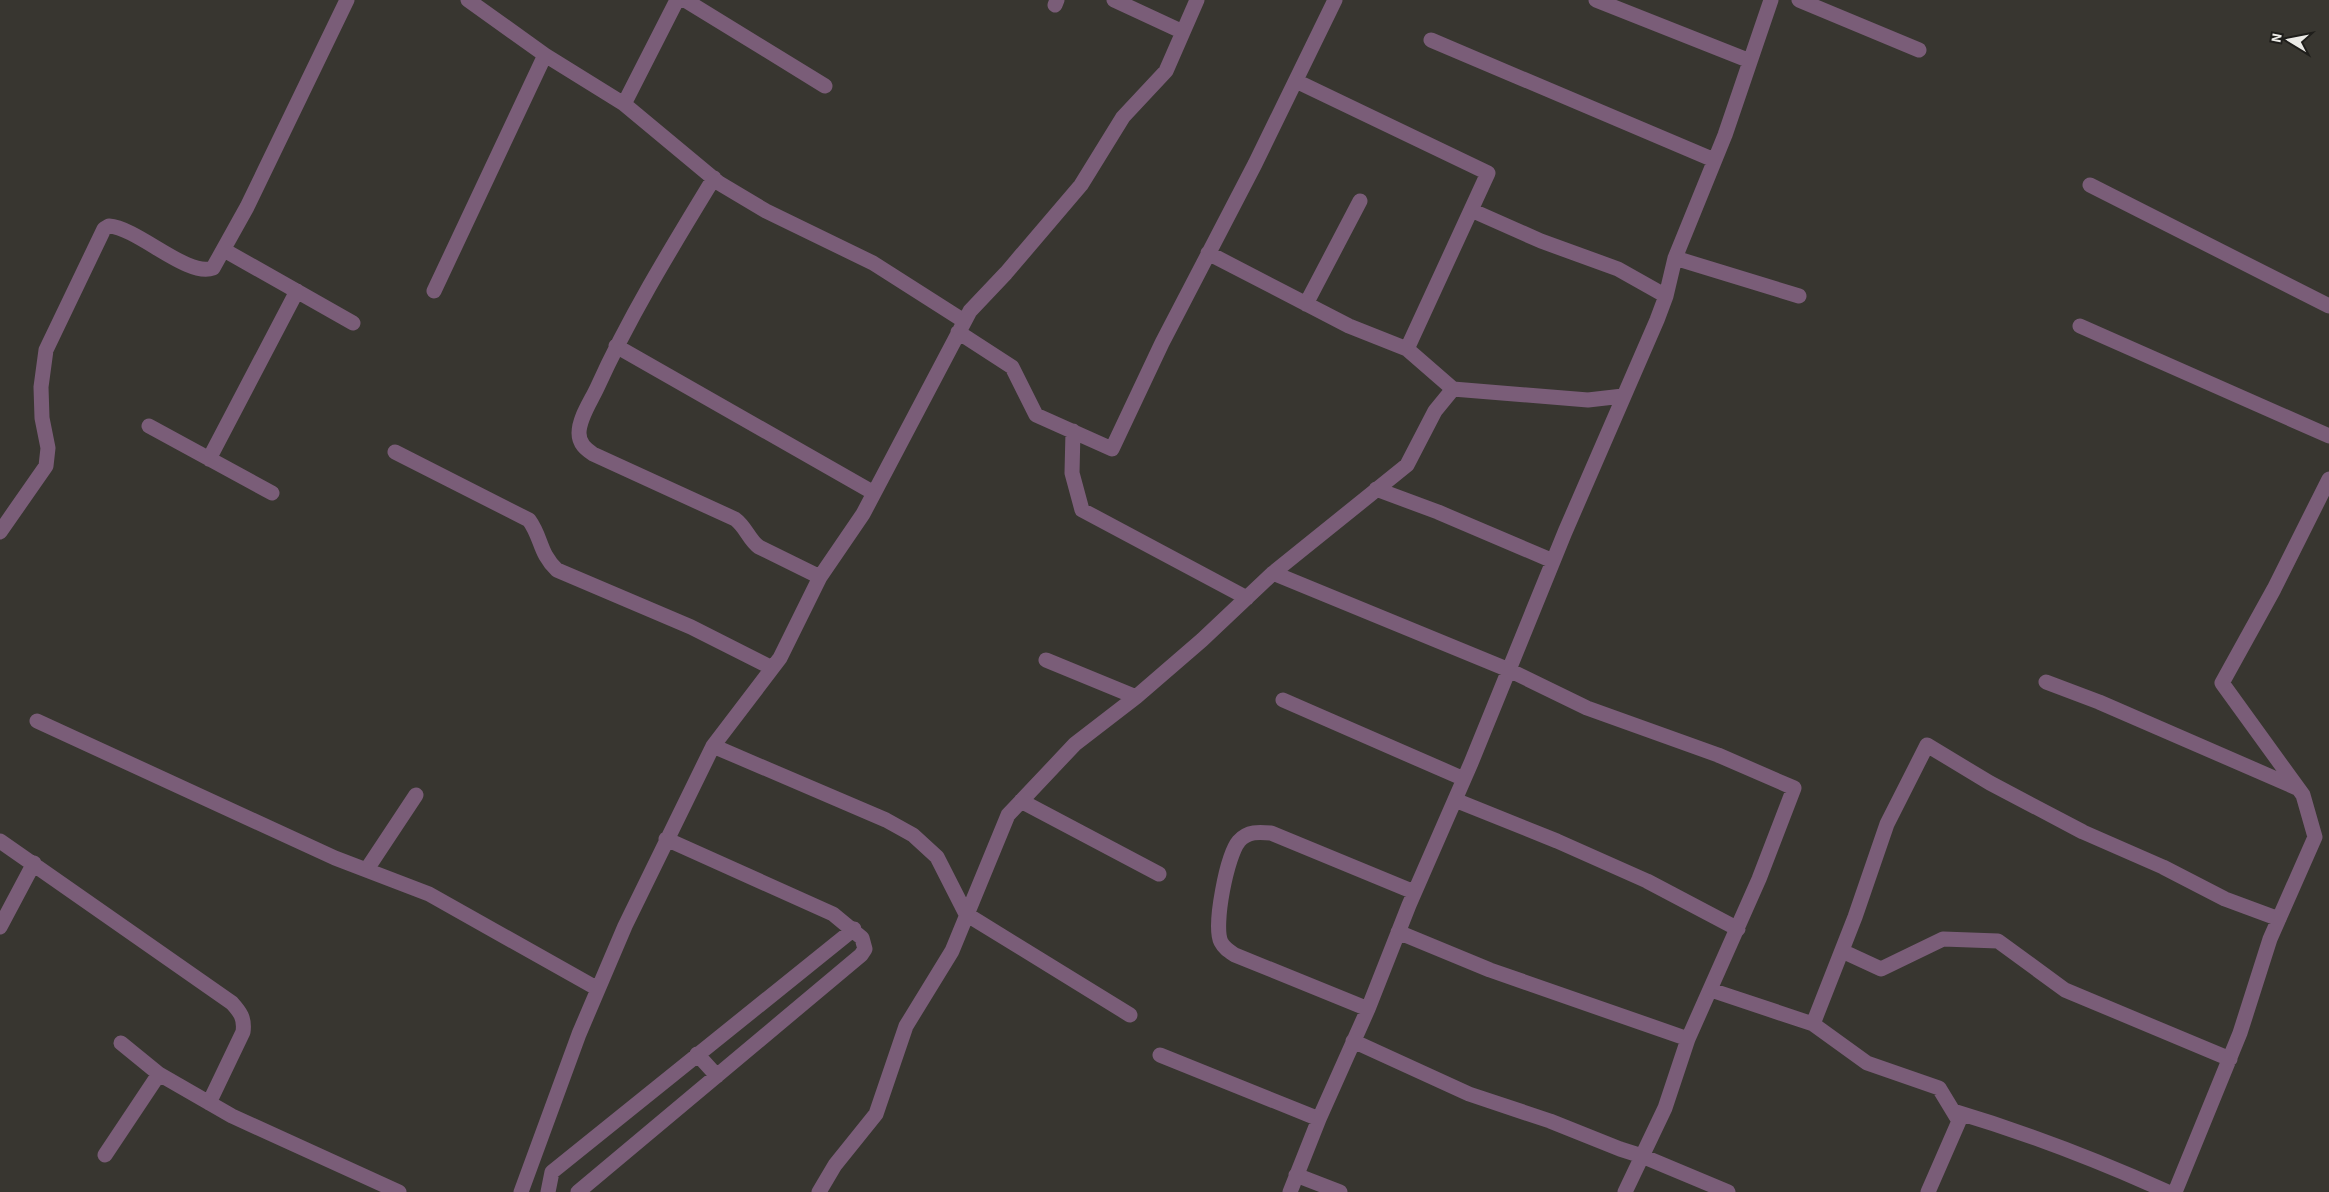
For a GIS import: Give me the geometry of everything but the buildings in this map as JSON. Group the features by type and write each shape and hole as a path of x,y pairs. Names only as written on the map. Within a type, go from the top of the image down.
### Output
{"street":[{"path":"0,532 46,466 48,448 42,418 41,387 46,350 104,228 109,226 122,229 201,270 213,268 224,250 347,0"},
{"path":"468,0 546,55 624,104 714,178 766,211 873,263 961,326 1012,367 1036,415 1112,449 1162,342 1256,164 1335,0"},
{"path":"624,104 677,0"},
{"path":"685,0 824,86"},
{"path":"1114,0 1182,32"},
{"path":"521,1192 579,1034 624,926 713,746 780,658 820,577 863,514 970,311 1006,273 1081,185 1123,117 1166,71 1196,0"},
{"path":"1596,0 1750,61"},
{"path":"1290,1192 1319,1119 1368,1009 1414,892 1464,779 1666,296 1675,258 1725,135 1771,0"},
{"path":"1799,0 1919,50"},
{"path":"1431,40 1714,160"},
{"path":"434,292 546,55"},
{"path":"1296,81 1488,174 1407,349"},
{"path":"714,178 616,346 581,424 580,441 593,454 735,519 742,524 753,543 820,577"},
{"path":"2090,185 2329,306"},
{"path":"1306,304 1360,201"},
{"path":"1471,210 1541,241 1618,268 1666,296"},
{"path":"224,250 353,324"},
{"path":"1208,253 1349,326 1407,349 1453,389 1588,400 1623,396"},
{"path":"1675,258 1798,296"},
{"path":"209,459 297,291"},
{"path":"2080,326 2329,436"},
{"path":"616,346 874,493"},
{"path":"819,1192 835,1165 876,1114 906,1026 952,951 1008,815 1075,744 1136,697 1273,573 1407,465 1436,411 1453,389"},
{"path":"149,426 272,493"},
{"path":"1073,431 1072,473 1082,510 1247,598"},
{"path":"395,452 529,520 535,529 541,551 548,562 557,570 691,627 772,668"},
{"path":"2174,1192 2230,1059 2279,919 2315,838 2303,795 2222,683 2274,589 2329,479"},
{"path":"1376,489 1438,512 1554,560"},
{"path":"1273,573 1509,670 1587,708 1718,755 1794,788 1738,929 1688,1039 1665,1108 1625,1192"},
{"path":"1046,660 1136,697"},
{"path":"2046,682 2099,702 2299,789"},
{"path":"1284,700 1464,779"},
{"path":"37,721 335,858 429,894 598,989"},
{"path":"1813,1024 1842,951 1887,824 1927,745 1990,783 2083,832 2163,867 2225,899 2279,919"},
{"path":"713,746 886,820 913,836 937,857 949,876 966,914 1130,1015"},
{"path":"366,869 416,795"},
{"path":"1455,800 1557,841 1647,881 1738,929"},
{"path":"1021,801 1159,874"},
{"path":"1368,1009 1235,955 1226,949 1221,941 1218,918 1231,857 1238,842 1246,835 1257,832 1271,833 1414,892"},
{"path":"578,1192 866,949 865,942 854,929 833,914 666,839"},
{"path":"0,841 232,1003 240,1013 244,1022 243,1032 209,1103"},
{"path":"0,927 34,863"},
{"path":"548,1192 552,1172 854,929"},
{"path":"1398,932 1499,973 1688,1039"},
{"path":"1842,951 1881,969 1943,939 1998,941 2065,990 2230,1059"},
{"path":"1711,990 1813,1024 1867,1063 1939,1088 1959,1121 1928,1192"},
{"path":"1354,1041 1470,1094 1550,1121 1642,1156 1728,1192"},
{"path":"121,1043 159,1074 232,1116 399,1192"},
{"path":"697,1054 717,1076"},
{"path":"1160,1055 1319,1119"},
{"path":"105,1155 159,1074"},
{"path":"1953,1111 2016,1130 2112,1167 2168,1192"},
{"path":"1296,1175 1340,1192"}]}
